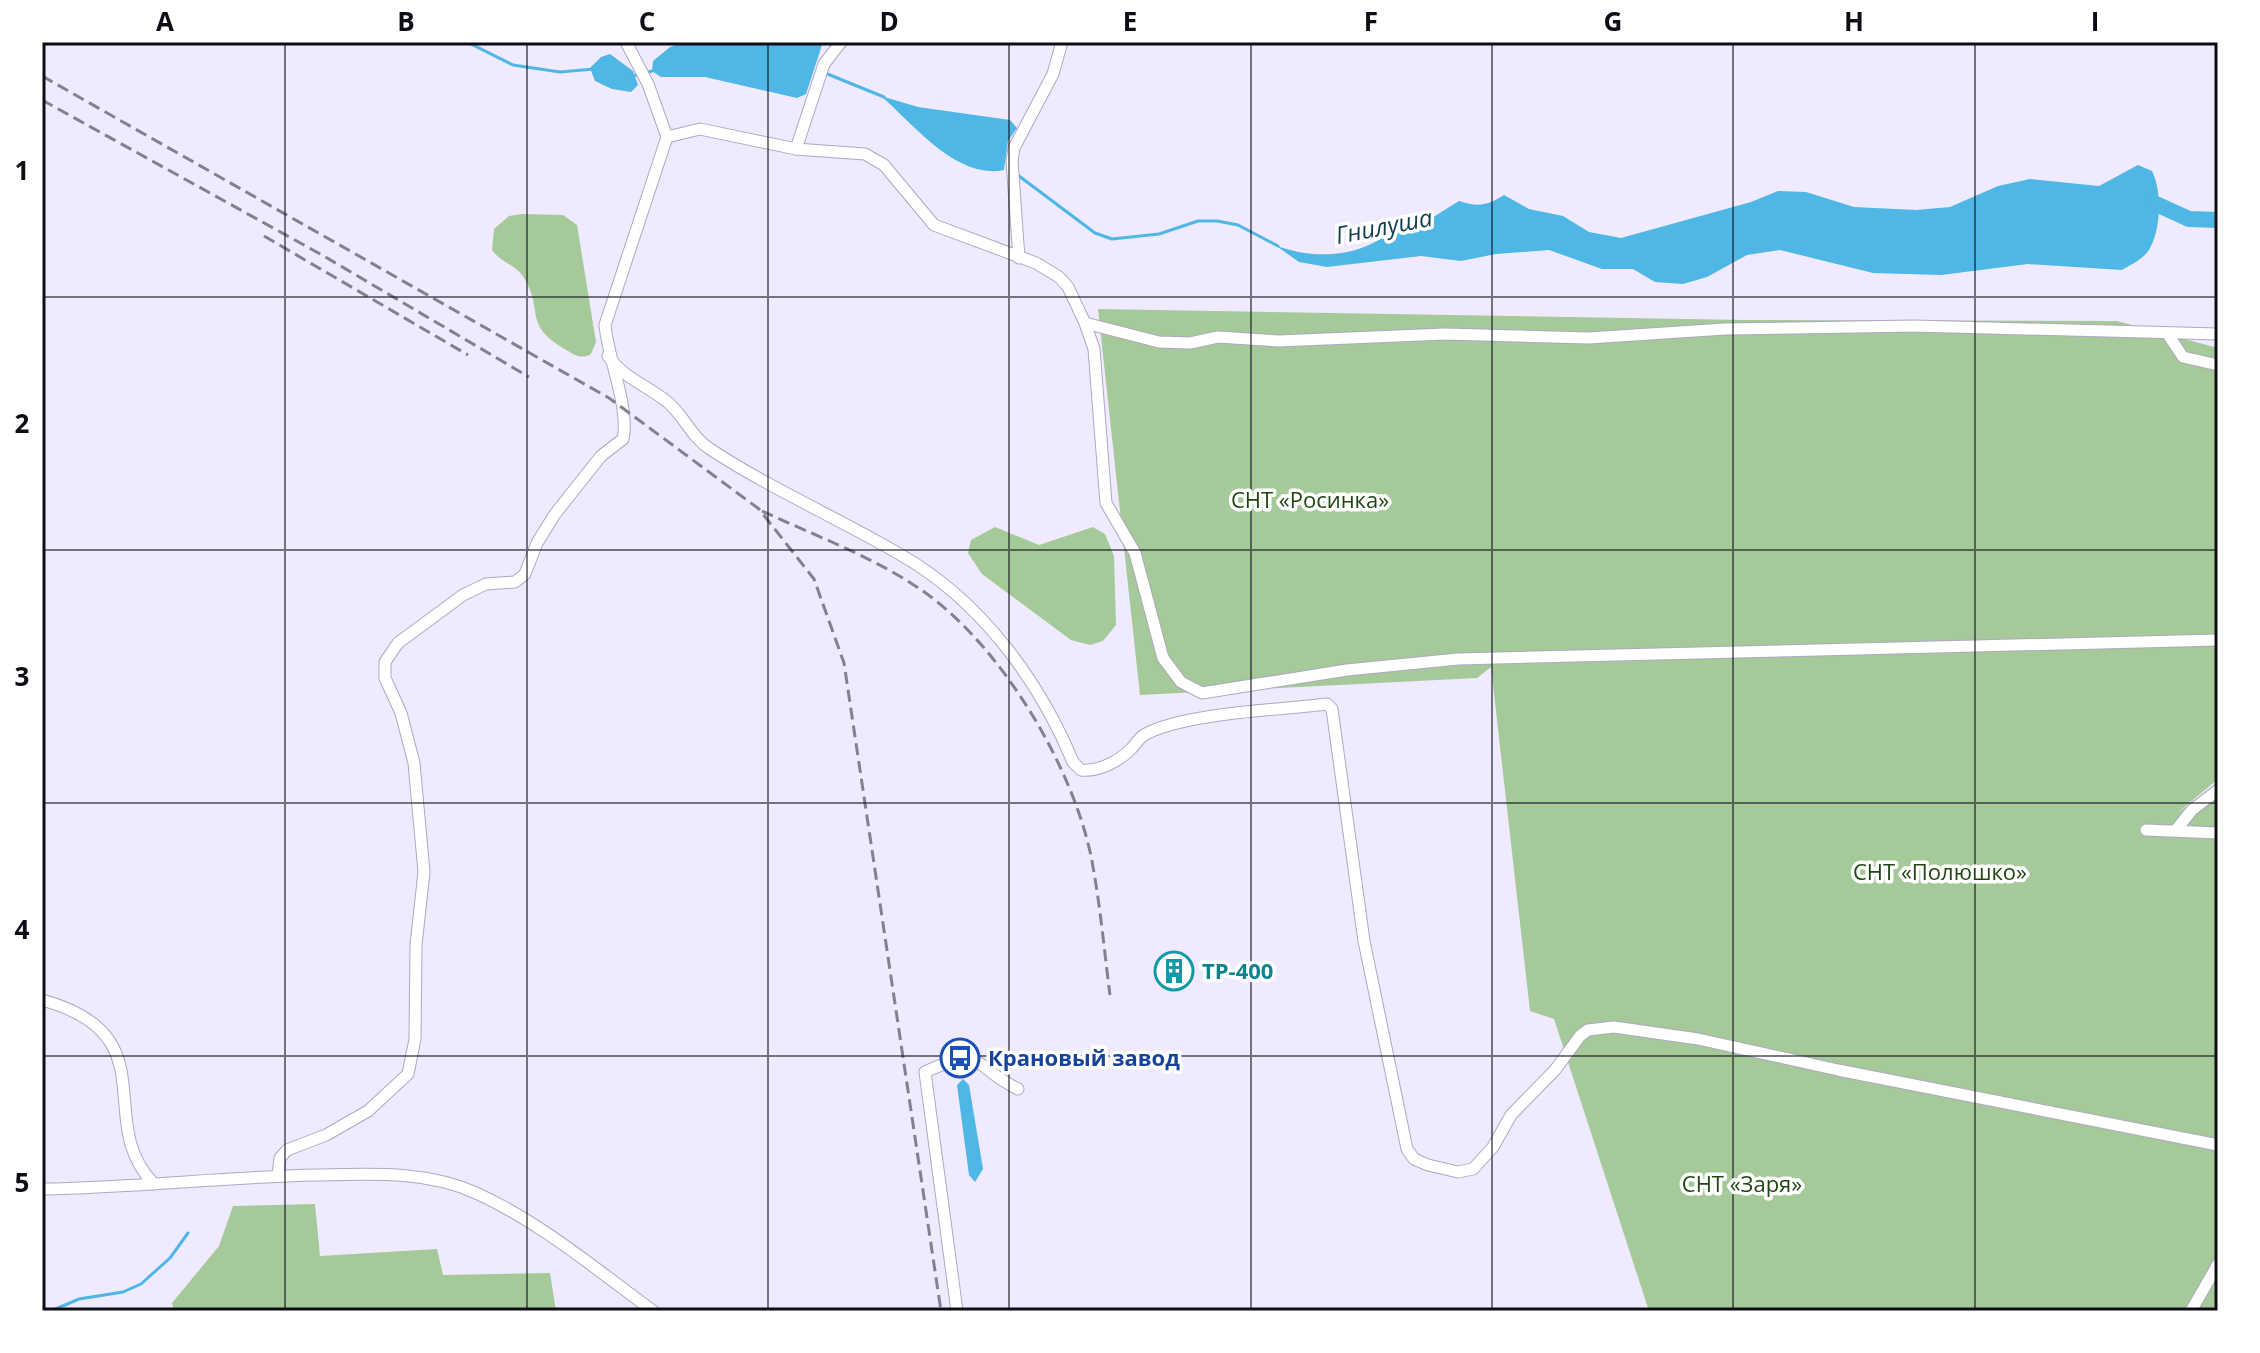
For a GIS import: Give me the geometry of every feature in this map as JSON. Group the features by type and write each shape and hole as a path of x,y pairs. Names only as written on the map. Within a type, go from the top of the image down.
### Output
{"street":[{"path":"278,1176 280,1158 287,1150 326,1135 368,1111 408,1074 415,1039 416,945 424,872 414,763 401,713 385,678 385,662 398,643 463,595 486,584 515,582 525,574 537,543 555,514 601,456 623,439 626,426 608,356 605,325 667,137 648,84 626,42"},
{"path":"796,149 824,64 841,42"},
{"path":"1019,258 1012,161 1014,148 1053,74 1062,42"},
{"path":"667,137 700,129 796,149 865,154 884,165 934,225 1059,277 1068,287 1094,349 1103,430 1103,491 1106,503 1135,553 1163,658 1181,682 1202,693 1347,670 1458,659 2218,640"},
{"path":"1085,323 1159,342 1190,343 1218,337 1278,341 1445,334 1589,338 1725,329 1914,326 2218,334"},
{"path":"2167,333 2183,357 2218,365"},
{"path":"608,356 629,380 666,400 707,447 904,556 936,579 980,619 1022,667 1039,691 1073,762 1081,770 1091,771 1109,764 1132,748 1140,737 1177,725 1327,704 1332,709 1375,1001 1407,1149 1414,1159 1458,1172 1473,1169 1493,1147 1511,1115 1555,1070 1580,1036 1588,1030 1614,1027 1698,1039 1835,1070 2218,1145"},
{"path":"2176,830 2192,810 2218,790"},
{"path":"2146,830 2218,833"},
{"path":"42,1000 63,1006 110,1038 120,1058 133,1152 143,1173 154,1184"},
{"path":"957,1311 925,1072 966,1058 983,1062 1018,1089"},
{"path":"42,1189 392,1173 438,1180 477,1194 555,1239 653,1311"},
{"path":"2191,1311 2218,1264"},
{"path":"2203,1287 2218,1287"}],"green space":[{"path":"563,215 577,225 596,342 591,354 582,357 574,354 544,333 524,278 492,250 494,229 509,216"},
{"path":"1098,309 1745,320 2117,321 2218,348 2218,779 2176,814 2218,783 2218,1311 1649,1311 1554,1019 1530,1011 1491,667 1477,678 1140,695"},
{"path":"995,527 1039,545 1093,527 1105,534 1114,556 1116,625 1103,641 1090,645 1071,640 982,574 968,553 971,540"},
{"path":"315,1204 320,1256 437,1249 443,1275 550,1273 556,1311 174,1311 172,1303 219,1246 233,1206"}],"water":[{"path":"685,42 821,42 822,45 806,94 797,98 705,77 661,77 652,71 653,61 670,47"},
{"path":"610,54 633,71 638,85 631,92 612,89 595,81 590,68 601,57"},
{"path":"881,96 918,107 1010,120 1017,128 1008,141 1004,170 987,171 969,167 953,158"},
{"path":"2138,165 2152,171 2155,179 2159,198 2158,219 2149,250 2122,270 2028,264 1941,275 1873,273 1780,250 1747,255 1707,277 1683,284 1655,282 1633,269 1602,269 1549,250 1496,254 1461,261 1421,256 1327,267 1299,262 1275,245 1308,253 1343,253 1375,242 1402,220 1427,221 1459,201 1482,204 1504,195 1529,209 1563,216 1589,232 1621,238 1751,202 1778,191 1806,192 1854,207 1916,210 1950,207 1998,186 2030,179 2099,186"},
{"path":"963,1079 969,1085 983,1169 975,1182 969,1175 957,1085"}],"waterway":[{"name":"Гнилуша","path":"467,42 513,65 560,72 594,69"},
{"name":"Гнилуша","path":"632,76 656,70"},
{"name":"Гнилуша","path":"825,73 884,97"},
{"name":"Гнилуша","path":"1015,173 1095,233 1112,239 1159,234 1198,221 1217,221 1238,225 1278,246"},
{"name":"Гнилуша","path":"2156,204 2189,219 2218,220"},
{"path":"51,1311 79,1299 123,1292 141,1284 170,1258 188,1233"}],"railway":[{"path":"42,76 609,398 759,509 814,579 844,663 941,1311"},
{"path":"42,100 322,255 529,377"},
{"path":"264,236 468,355"},
{"path":"762,511 852,551 916,586 962,624 1011,683 1052,751 1082,822 1094,873 1110,995"}],"place":[{"name":"ТР-400","path":"1174,971"},
{"name":"Крановый завод","path":"960,1058"}],"park label":[{"name":"СНТ «Росинка»","path":"1310,500"},
{"name":"СНТ «Полюшко»","path":"1940,872"},
{"name":"СНТ «Заря»","path":"1742,1184"}]}
